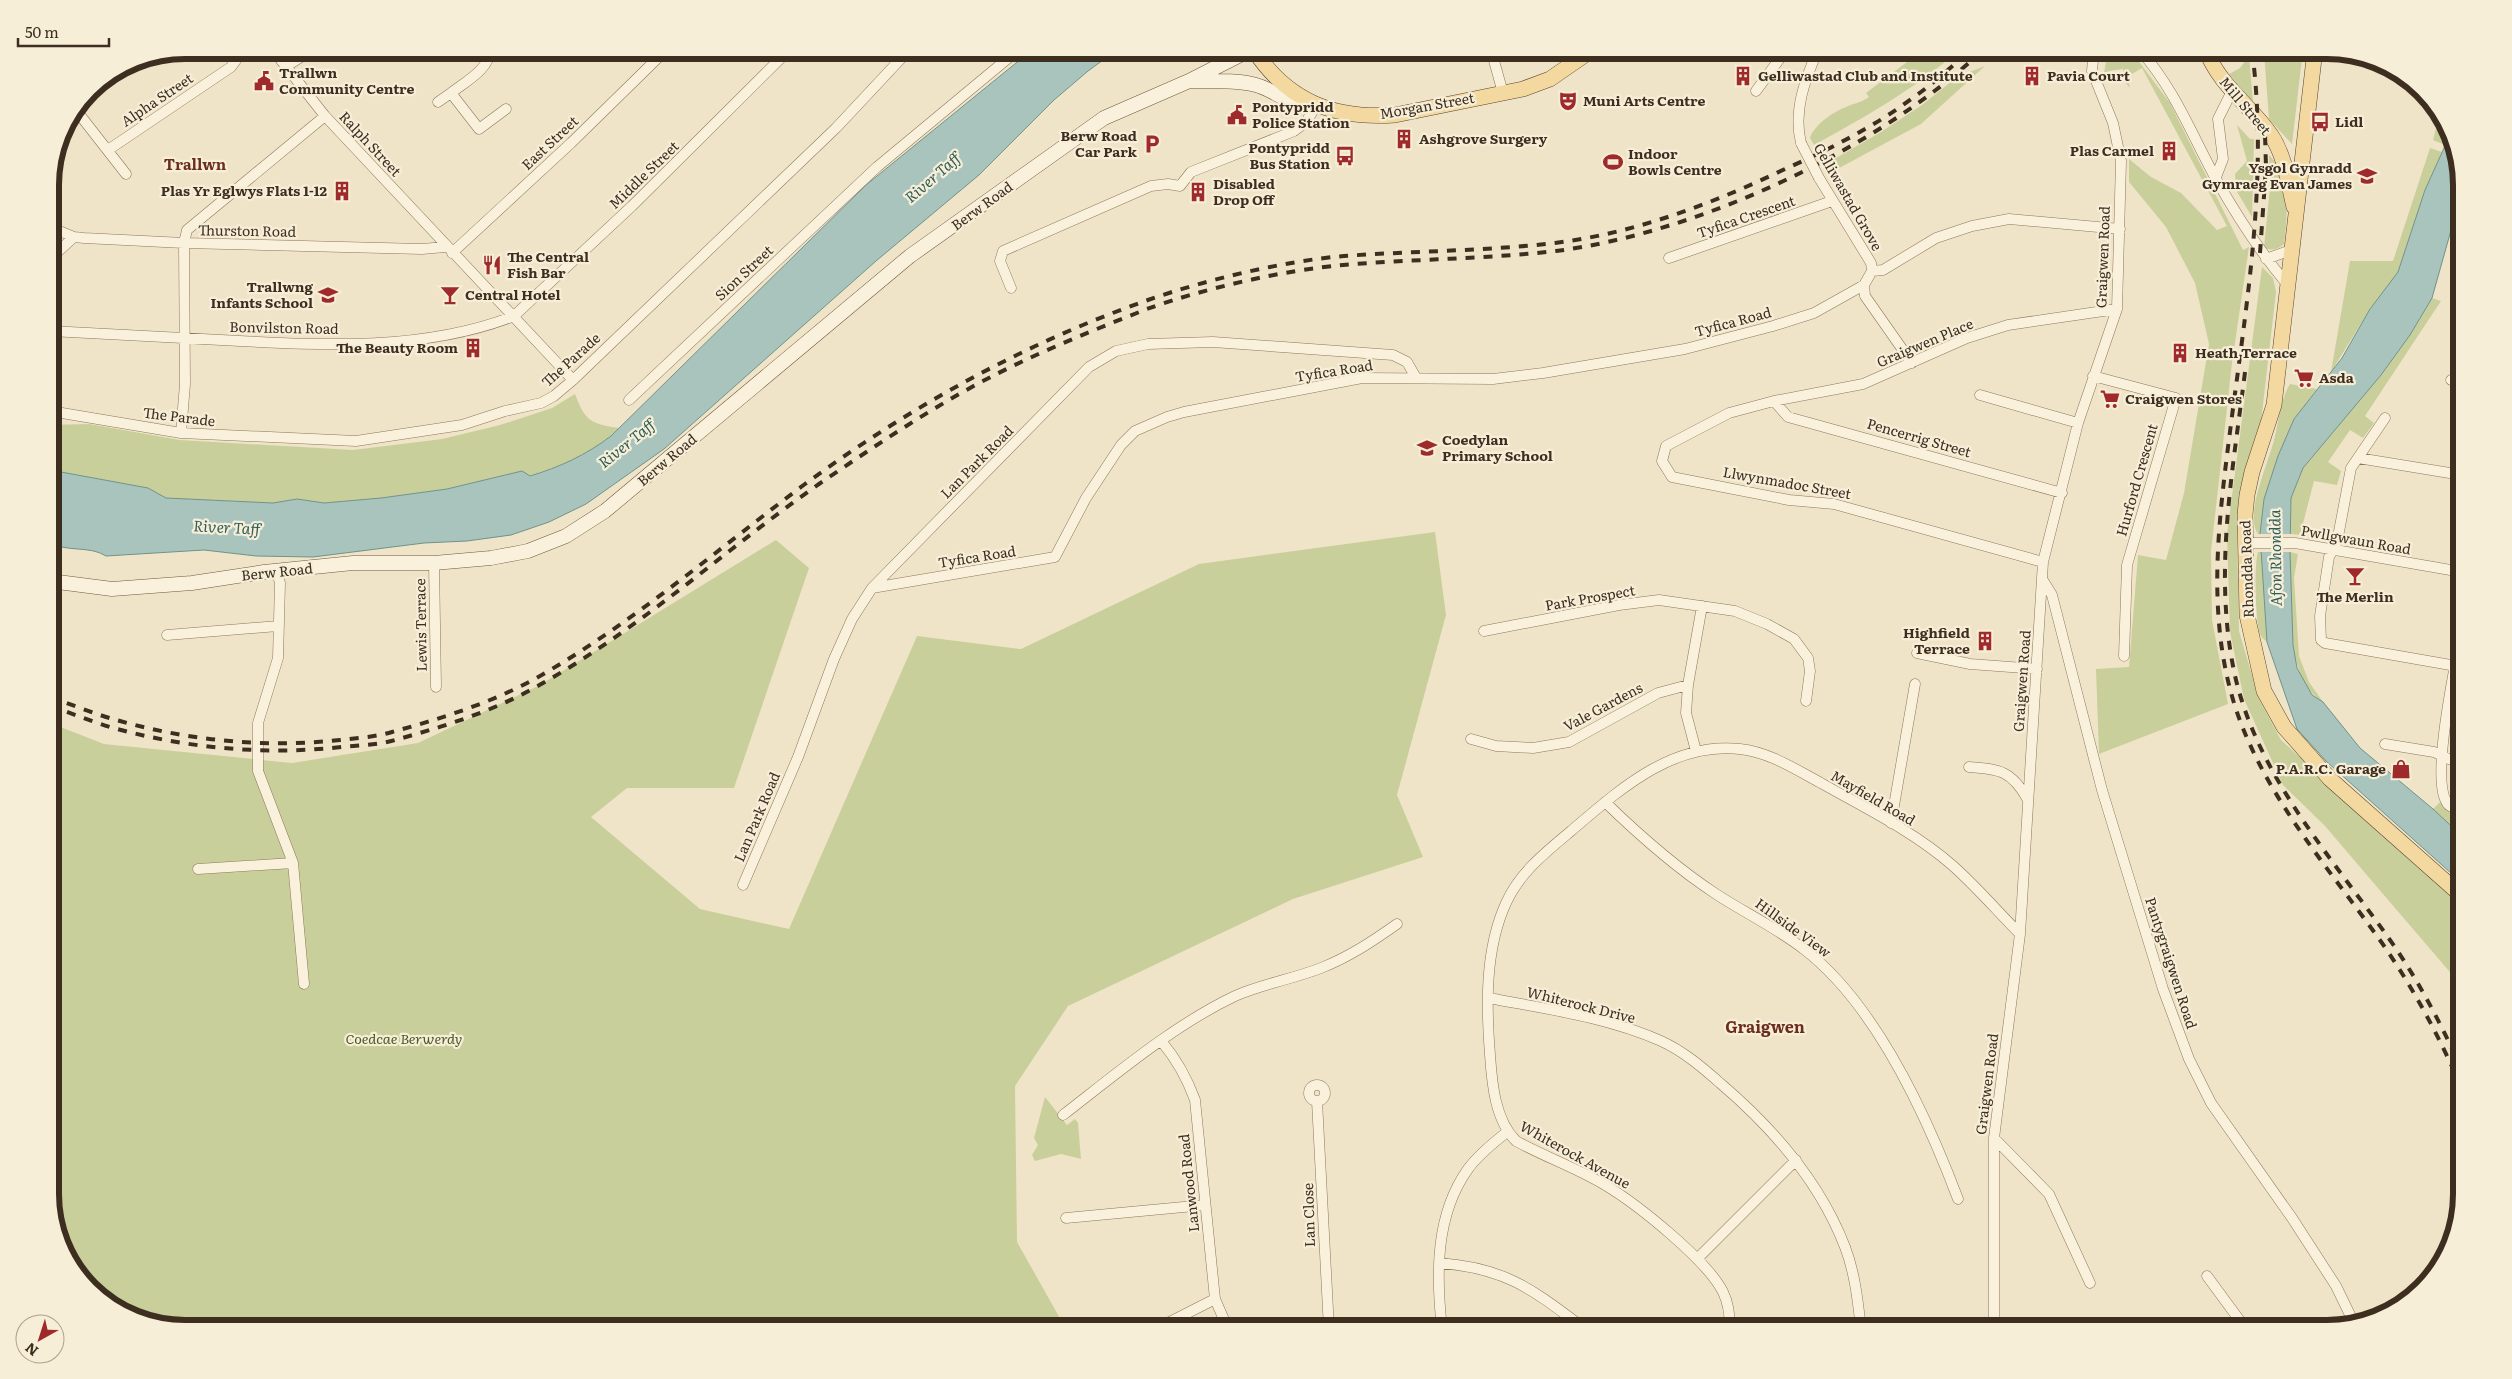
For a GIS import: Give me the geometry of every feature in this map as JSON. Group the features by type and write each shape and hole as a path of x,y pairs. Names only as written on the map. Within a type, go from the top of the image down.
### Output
{"main road":[{"name":"Berw Road","path":"59,582 112,589 192,583 264,572 353,563 434,563 528,551 566,536 605,511 910,256 1104,118 1189,81 1232,59"},
{"name":"Morgan Street","path":"1261,59 1282,86 1316,106 1376,116 1394,115 1523,89 1550,79 1579,59"},
{"name":"Mill Street","path":"2209,59 2232,91 2254,113 2280,150 2296,221"},
{"name":"Rhondda Road","path":"2314,59 2274,405 2252,472 2247,495 2252,543 2247,615 2252,645 2264,691 2284,727 2330,778 2453,888"},
{"name":"Berw Road","path":"1189,81 1254,84 1267,88 1296,105 1306,108 1316,106"}],"street":[{"name":"Alpha Street","path":"108,150 231,67 236,59"},
{"name":"Ralph Street","path":"279,59 325,116 572,380"},
{"path":"285,67 298,59"},
{"path":"438,102 481,70 488,59"},
{"name":"East Street","path":"449,250 571,143 657,59"},
{"name":"Middle Street","path":"514,316 632,206 780,59"},
{"name":"The Parade","path":"59,413 181,433 356,441 462,425 504,411 541,403 554,396 572,380 836,128 901,59"},
{"name":"Sion Street","path":"629,400 877,167 1007,59"},
{"path":"1493,59 1502,93"},
{"path":"1756,91 1779,59"},
{"name":"Gelliwastad Grove","path":"1815,59 1802,94 1797,118 1801,143 1832,201 1871,263 1872,271"},
{"name":"Graigwen Road","path":"1994,1320 1994,1138 2020,934 2043,562 2062,493 2078,423 2116,309 2121,161 2113,123 2092,71 2094,59"},
{"path":"2147,59 2175,96 2216,177 2248,233 2287,284"},
{"path":"2216,177 2223,158 2218,119 2232,91"},
{"path":"451,93 479,129 506,109"},
{"path":"1012,288 1000,261 1003,251 1151,186 1168,184 1180,186 1191,172 1294,131 1306,122 1316,106"},
{"path":"80,115 126,174"},
{"path":"181,433 185,384 183,338 184,243 187,230 325,116"},
{"name":"Tyfica Crescent","path":"1669,258 1832,201"},
{"path":"1912,363 1865,296 1864,285 1872,271 1883,270 1936,238 1972,226 2009,219 2120,229"},
{"name":"Thurston Road","path":"59,231 74,237 184,243 449,250"},
{"path":"59,251 74,237"},
{"path":"2266,259 2291,250"},
{"name":"Tyfica Road","path":"872,588 1054,558 1086,498 1121,445 1135,431 1167,417 1184,412 1362,378 1415,376 1493,379 1543,373 1684,349 1773,326 1814,313 1864,285"},
{"name":"Graigwen Place","path":"1774,401 1863,384 1967,338 2008,326 2116,309"},
{"name":"Bonvilston Road","path":"59,331 292,344 390,342 453,333 514,316"},
{"name":"Lan Park Road","path":"744,885 798,757 834,659 852,619 872,588 1089,367 1116,351 1148,344 1213,342 1393,356 1407,362 1415,376"},
{"name":"Hurford Crescent","path":"2093,376 2176,398 2127,565 2124,656"},
{"path":"1980,395 2078,423"},
{"name":"Pencerrig Street","path":"1774,401 1788,416 2062,493"},
{"name":"Llwynmadoc Street","path":"1774,401 1729,413 1666,446 1662,461 1672,477 1789,500 1834,504 2043,562"},
{"path":"2385,418 2352,468 2337,542 2329,557 2320,616 2321,640 2325,644 2453,665"},
{"path":"2358,458 2453,474"},
{"name":"Pwllgwaun Road","path":"2252,543 2295,543 2453,570"},
{"name":"Lewis Terrace","path":"434,563 436,687"},
{"path":"277,572 280,583 278,658 258,723 258,771 292,863 304,984"},
{"name":"Pantygraigwen Road","path":"2042,579 2052,595 2104,800 2163,989 2189,1059 2212,1103 2302,1233 2336,1286 2351,1318"},
{"name":"Park Prospect","path":"1484,631 1619,605 1659,600 1734,611 1767,624 1794,639 1808,658 1810,671 1806,701"},
{"path":"1696,751 1686,712 1688,685 1702,606"},
{"path":"167,635 278,626"},
{"path":"1917,653 1970,664 2037,669"},
{"path":"1892,823 1915,684"},
{"name":"Vale Gardens","path":"1471,739 1496,746 1534,748 1569,742 1658,693 1688,685"},
{"path":"2453,696 2441,756 2440,785 2445,801 2450,807 2453,808"},
{"path":"2385,744 2453,759"},
{"name":"Mayfield Road","path":"1683,755 1696,751 1739,748 1759,752 1777,760 1892,823 1951,864 2020,934"},
{"name":"Whiterock Avenue","path":"1683,755 1627,784 1605,802 1533,864 1506,902 1493,943 1488,1025 1490,1060 1500,1118 1507,1132 1516,1141 1532,1150 1605,1185 1640,1210 1697,1259 1724,1293 1728,1304 1729,1320"},
{"path":"1969,767 1992,768 2004,772 2017,783 2028,801"},
{"name":"Hillside View","path":"1605,802 1665,858 1717,895 1772,927 1806,951 1833,974 1851,994 1867,1016 1908,1088 1945,1164 1958,1199"},
{"path":"198,869 292,863"},
{"path":"1063,1115 1162,1042 1221,1003 1253,990 1322,967 1358,950 1397,924"},
{"name":"Whiterock Drive","path":"1489,998 1603,1021 1662,1042 1689,1057 1741,1101 1796,1160 1830,1216 1845,1248 1858,1298 1860,1320"},
{"name":"Lanwood Road","path":"1162,1042 1176,1058 1188,1080 1195,1100 1215,1299 1224,1320"},
{"name":"Lan Close","path":"1317,1101 1329,1320"},
{"path":"1442,1320 1439,1263 1447,1210 1456,1188 1469,1168 1507,1132"},
{"path":"1994,1138 2049,1194 2090,1284"},
{"path":"1697,1259 1796,1160"},
{"path":"1066,1218 1205,1205"},
{"path":"1439,1263 1472,1265 1520,1283 1572,1320"},
{"path":"2207,1276 2239,1320"},
{"path":"1174,1320 1215,1299"}],"green space":[{"path":"1911,59 1948,59 1907,90 1814,145 1810,138 1815,128 1835,112 1869,97 1866,93"},
{"path":"2106,59 2137,59 2170,103 2243,250 2249,247 2232,363 2211,552 2212,620 2228,704 2099,754 2096,669 2129,667 2138,555 2166,560 2184,493 2209,344 2195,283 2166,227 2129,182 2129,159 2151,177 2181,193 2217,230 2227,226 2142,68 2127,77 2130,88 2125,82 2123,69 2109,71 2110,84 2104,73"},
{"path":"2247,59 2249,59 2253,102 2229,74 2240,68"},
{"path":"2265,59 2296,61 2296,59 2302,59 2292,144 2269,119"},
{"path":"1985,66 1921,124 1828,174 1824,165 1881,132 1922,105 1957,77"},
{"path":"2437,124 2446,142 2445,145 2433,140"},
{"path":"2237,125 2250,139 2254,139 2252,217 2236,190 2235,174 2247,161"},
{"path":"2430,148 2442,152 2425,190 2398,272 2370,309 2331,372 2350,261 2393,261"},
{"path":"2269,155 2281,174 2287,210 2284,244 2272,250 2264,247 2270,188"},
{"path":"2262,267 2273,278 2276,292 2261,422 2242,485 2237,534 2239,631 2259,699 2281,740 2453,897 2453,978 2325,826 2283,785 2244,699 2230,632 2227,534"},
{"path":"2432,298 2441,301 2365,416 2374,423 2363,438 2350,430 2328,462 2341,471 2337,485 2314,481 2300,535 2291,534 2291,498 2303,468 2381,375 2410,335"},
{"path":"2290,384 2317,389 2294,419 2264,499 2260,534 2258,534 2254,525 2256,501 2274,440 2282,404"},
{"path":"575,394 582,410 590,420 602,425 619,428 589,452 554,468 529,476 522,471 447,489 324,503 297,499 273,503 166,498 148,488 59,472 59,425 89,424 180,440 353,450 442,439 500,425 552,408"},
{"name":"Coedcae Berwerdy","path":"1435,532 1446,615 1397,795 1423,857 1293,899 1068,1006 1015,1086 1017,1242 1061,1320 177,1320 144,1314 115,1299 90,1277 80,1264 65,1235 59,1202 59,726 104,744 292,763 418,743 540,685 776,540 809,568 734,788 627,788 591,817 700,909 789,929 917,636 1021,649 1199,564"},
{"path":"2258,552 2261,552 2267,642 2261,636 2257,620 2256,581"},
{"path":"2290,552 2298,554 2294,578 2299,656 2309,682 2323,702 2310,690 2301,674 2295,655 2290,611"},
{"path":"2440,802 2453,814 2453,828 2433,809"},
{"path":"1045,1097 1067,1125 1075,1119 1078,1123 1081,1159 1061,1154 1035,1161 1032,1155 1038,1145 1034,1138"}],"water":[{"name":"River Taff","path":"1021,59 1105,59 1054,100 979,175 876,261 664,449 586,504 549,522 511,535 467,541 424,543 313,557 256,556 204,550 106,556 92,551 59,546 59,472 148,488 166,498 273,503 297,499 324,503 447,489 522,471 530,476 552,469 592,449 611,436 866,185"},
{"name":"Afon Rhondda","path":"2446,143 2453,177 2453,223 2432,298 2410,335 2381,375 2303,468 2291,498 2290,552 2293,645 2297,668 2312,695 2323,702 2360,748 2453,828 2453,875 2327,762 2297,729 2267,642 2260,534 2264,499 2278,456 2294,419 2342,358 2370,309 2398,272 2425,190"}],"pier":[{"path":"2258,534 2293,534 2292,552 2259,552"}],"railway":[{"path":"59,700 120,721 174,734 257,743 312,742 373,736 449,715 505,694 575,655 642,609 805,484 845,456 927,403 970,379 1057,336 1102,317 1170,293 1219,279 1296,262 1344,256 1502,248 1555,243 1614,232 1644,224 1730,194 1819,154 1899,108 1960,59"},
{"path":"59,709 103,725 148,737 203,746 259,750 314,749 376,744 452,723 526,693 579,661 649,613 784,509 859,457 960,394 1042,352 1147,309 1193,294 1270,276 1343,265 1503,256 1556,251 1611,241 1668,226 1726,206 1784,181 1840,152 1892,121 1941,86 1972,59"},
{"path":"2253,59 2258,142 2254,233 2250,279 2223,488 2218,560 2217,595 2225,667 2234,703 2246,736 2261,768 2298,828 2382,943 2405,978 2453,1069"},
{"path":"2260,253 2266,167 2265,134"},
{"path":"2245,372 2231,482 2225,556 2228,629 2233,666 2243,704 2258,741 2296,810 2411,971 2438,1019 2453,1051"}],"place":[{"name":"Gelliwastad Club and Institute","path":"1743,76"},
{"name":"Pavia Court","path":"2032,76"},
{"name":"Trallwn Community Centre","path":"264,81"},
{"name":"Muni Arts Centre","path":"1568,101"},
{"name":"Pontypridd Police Station","path":"1237,115"},
{"name":"Lidl","path":"2320,122"},
{"name":"Ashgrove Surgery","path":"1404,139"},
{"name":"Berw Road Car Park","path":"1152,144"},
{"name":"Plas Carmel","path":"2169,151"},
{"name":"Pontypridd Bus Station","path":"1345,156"},
{"name":"Indoor Bowls Centre","path":"1613,162"},
{"name":"Ysgol Gynradd Gymraeg Evan James","path":"2367,176"},
{"name":"Plas Yr Eglwys Flats 1-12","path":"342,191"},
{"name":"Disabled Drop Off","path":"1198,192"},
{"name":"The Central Fish Bar","path":"492,265"},
{"name":"Trallwng Infants School","path":"328,295"},
{"name":"Central Hotel","path":"450,295"},
{"name":"The Beauty Room","path":"473,348"},
{"name":"Heath Terrace","path":"2180,353"},
{"name":"Asda","path":"2304,378"},
{"name":"Craigwen Stores","path":"2110,399"},
{"name":"Coedylan Primary School","path":"1427,448"},
{"name":"The Merlin","path":"2355,576"},
{"name":"Highfield Terrace","path":"1985,641"},
{"name":"P.A.R.C. Garage","path":"2401,769"}],"district":[{"name":"Trallwn","path":"195,165"},
{"name":"Graigwen","path":"1765,1027"}]}
